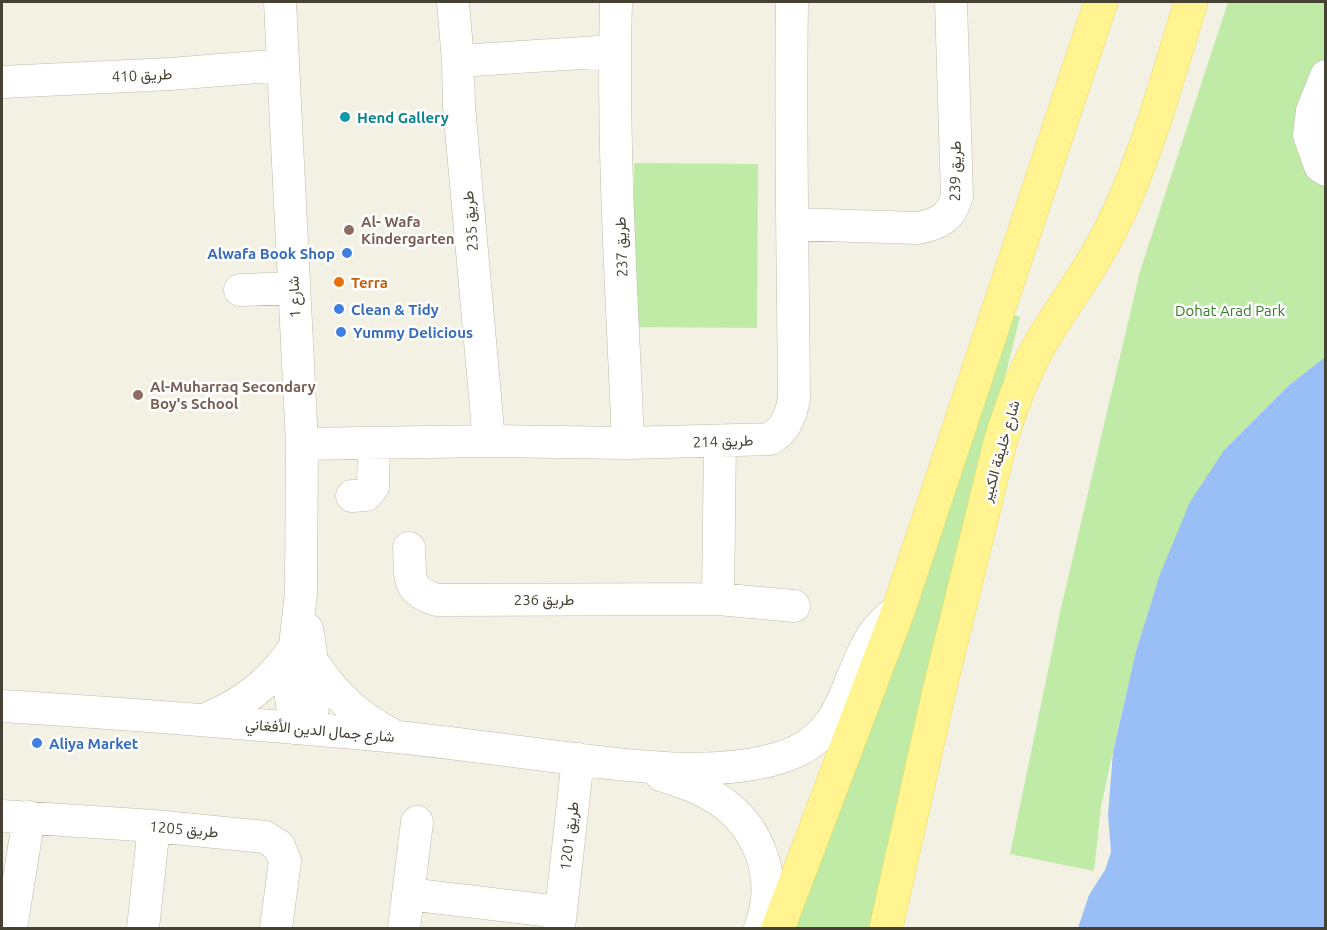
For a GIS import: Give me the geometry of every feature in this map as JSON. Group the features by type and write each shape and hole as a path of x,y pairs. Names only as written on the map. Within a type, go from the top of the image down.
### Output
{"main road":[{"path":"778,928 898,611 1101,2"},
{"name":"شارع خليفة الكبير","path":"886,928 941,683 1010,410 1038,349 1093,262 1125,200 1147,141 1191,2"}],"street":[{"name":"شارع 1","path":"280,2 302,444 302,655 290,689 301,729"},
{"name":"طريق 235","path":"453,2 459,106 489,441"},
{"name":"طريق 237","path":"616,2 614,51 628,443"},
{"name":"طريق 214","path":"302,444 720,441 770,439 779,432 791,412 794,399 793,224 790,168 792,2"},
{"name":"طريق 239","path":"793,224 918,228 934,225 947,218 954,208 957,196 951,2"},
{"path":"458,61 614,51"},
{"name":"طريق 410","path":"2,82 171,74 283,65"},
{"path":"1326,76 1312,111 1310,135 1320,166 1326,170"},
{"path":"240,290 294,288"},
{"path":"718,599 720,441"},
{"path":"352,496 366,495 373,487 374,443"},
{"name":"طريق 236","path":"409,548 411,584 421,595 437,600 718,599 794,606"},
{"name":"شارع جمال الدين الأفغاني","path":"2,706 205,719 397,737 638,767 735,767 768,761 799,750 811,741 832,720 847,694 870,638 883,621 898,611"},
{"path":"205,719 223,712 255,692 302,655 348,705 371,723 397,737"},
{"name":"طريق 1201","path":"408,894 559,920 578,759"},
{"name":"شارع جمال الدين الأفغاني","path":"638,767 710,794 738,816 750,831 759,846 768,881 768,900 760,928"},
{"path":"8,925 15,817"},
{"name":"طريق 1205","path":"15,817 154,826 265,837 279,846 285,861 276,928"},
{"path":"404,928 417,822"},
{"path":"143,928 154,826"}],"green space":[{"name":"Dohat Arad Park","path":"1228,2 1325,2 1325,357 1288,386 1224,450 1160,574 1136,651 1115,742 1101,807 1094,871 1010,854 1061,608 1140,271"},
{"path":"634,163 758,164 757,328 634,327"},
{"path":"1011,314 1020,317 968,526 875,928 793,928"}],"water":[{"path":"1325,357 1325,928 1078,928 1089,895 1105,870 1111,852 1108,815 1113,752 1136,651 1160,574 1190,502 1224,450 1288,386"}],"place":[{"name":"Hend Gallery","path":"345,117"},
{"name":"Al- Wafa Kindergarten","path":"349,230"},
{"name":"Alwafa Book Shop","path":"347,253"},
{"name":"Terra","path":"339,282"},
{"name":"Clean & Tidy","path":"339,309"},
{"name":"Yummy Delicious","path":"341,332"},
{"name":"Al-Muharraq Secondary Boy's School","path":"138,395"},
{"name":"Aliya Market","path":"37,743"}]}
